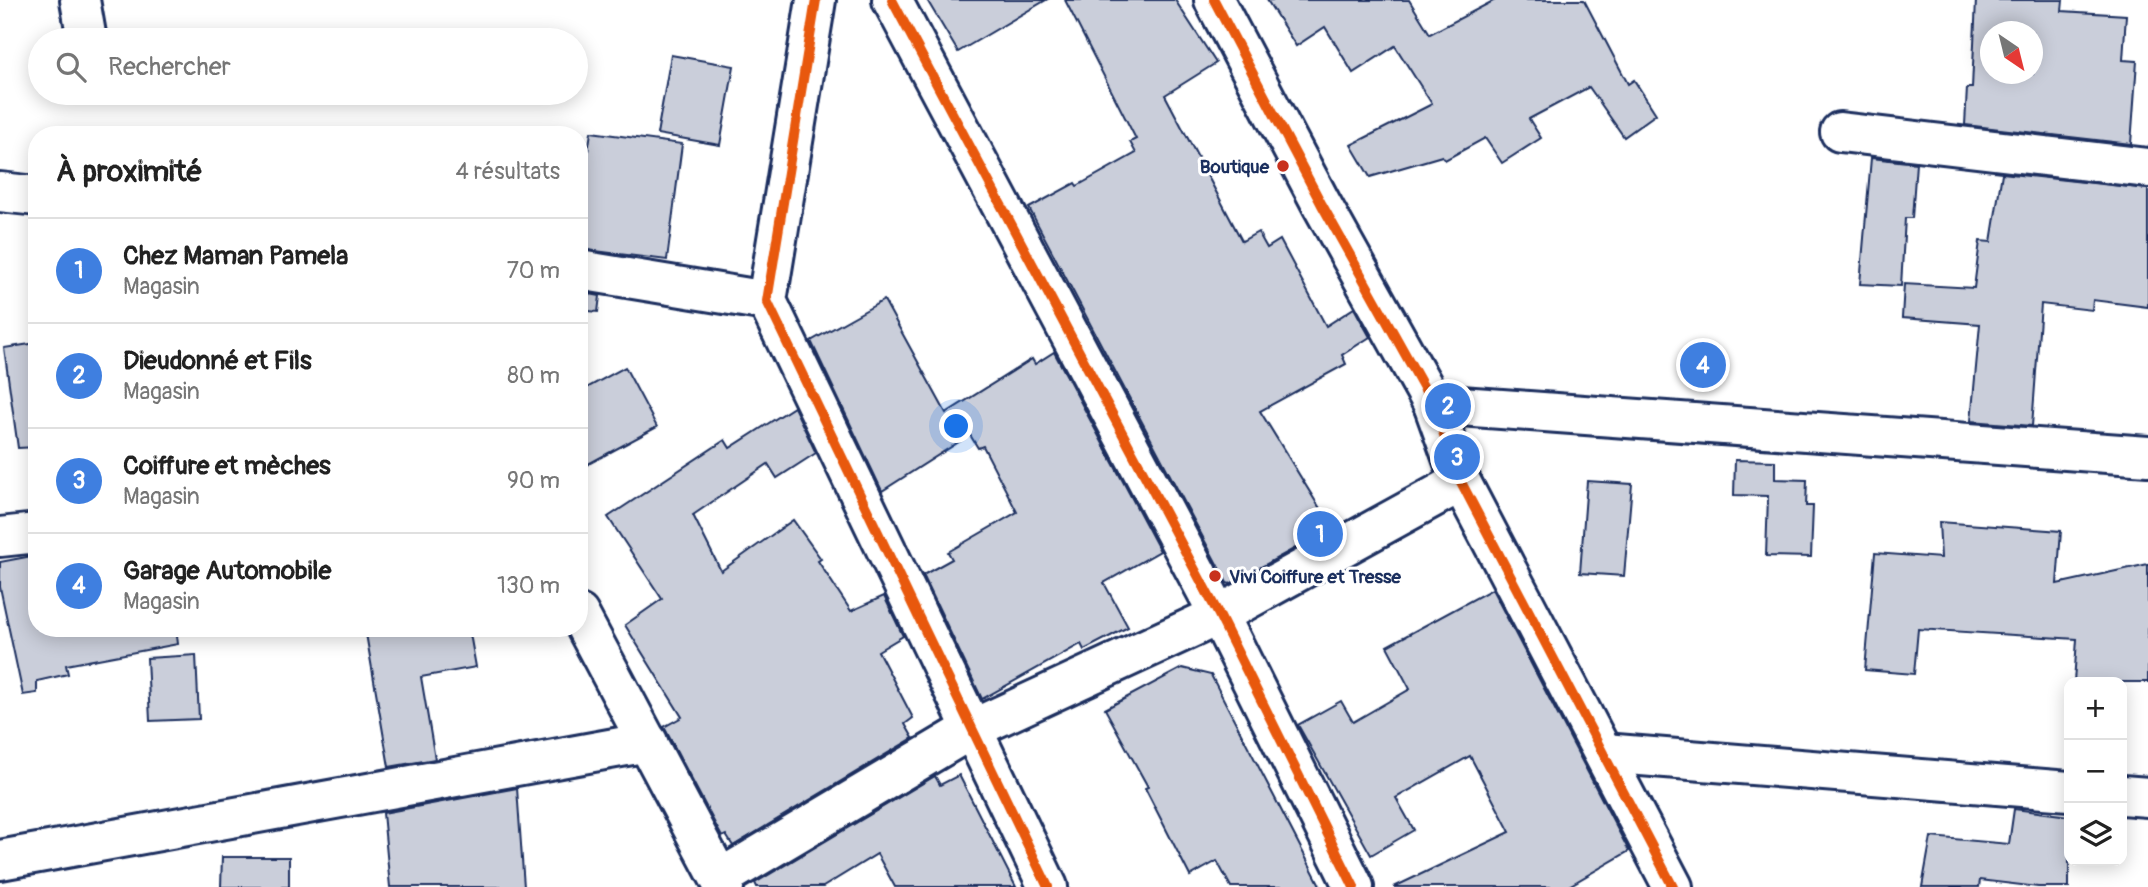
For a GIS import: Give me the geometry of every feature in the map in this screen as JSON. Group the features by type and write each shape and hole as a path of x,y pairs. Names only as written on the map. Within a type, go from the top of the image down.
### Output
{"street":[{"path":"80,0 85,28"},
{"path":"816,0 767,301 970,730 1048,887"},
{"path":"892,0 1219,615 1354,887"},
{"path":"1214,0 1322,205 1433,404 1461,482 1673,887"},
{"path":"1840,132 2148,168"},
{"path":"0,192 28,195"},
{"path":"588,271 767,301"},
{"path":"1433,404 2148,456"},
{"path":"588,631 722,882 970,730 1219,615 1461,482"},
{"path":"0,537 28,534"},
{"path":"0,860 648,742"},
{"path":"1604,753 2064,791"},
{"path":"2127,795 2148,797"}],"building":[{"path":"927,0 1046,0 958,52"},
{"path":"1065,0 1175,0 1216,63 1165,95 1242,241 1258,232 1267,248 1280,240 1326,326 1354,308 1370,337 1342,355 1346,364 1260,411 1332,528 1230,584 1227,583 1029,208 1075,183 1077,186 1136,153 1130,142 1136,139"},
{"path":"1267,0 1409,0 1430,34 1495,0 1584,0 1628,84 1634,80 1656,114 1624,137 1589,87 1529,119 1541,138 1502,163 1485,138 1445,160 1442,156 1370,177 1351,145 1432,104 1395,46 1353,73 1325,27 1296,46"},
{"path":"1976,0 2063,0 2062,11 2126,15 2123,60 2137,61 2131,144 1965,125 1967,88 1972,88"},
{"path":"671,55 734,66 720,145 657,134"},
{"path":"591,132 682,144 667,260 588,250 588,152"},
{"path":"1871,158 1916,163 1912,218 1905,218 1901,286 1860,284"},
{"path":"2002,173 2148,189 2148,307 2093,300 2092,310 2041,304 2032,426 1971,421 1980,324 1902,318 1904,284 1974,288 1980,241 1991,242"},
{"path":"588,294 600,296 598,312 588,311"},
{"path":"884,300 946,413 1032,359 1035,364 1054,352 1160,551 1104,583 1128,627 1084,650 1081,644 982,699 923,575 952,559 948,552 1017,512 983,446 978,448 970,435 882,491 811,341"},
{"path":"28,344 28,447 18,448 4,348"},
{"path":"625,367 657,427 588,464 588,387"},
{"path":"794,407 816,453 777,478 768,464 693,515 721,571 793,520 821,559 818,561 851,611 884,596 903,636 878,651 913,718 905,724 913,738 733,846 726,835 722,837 664,727 682,717 625,625 662,599 608,517 725,440 730,448"},
{"path":"1735,460 1775,461 1775,479 1807,480 1806,506 1813,506 1811,557 1766,556 1768,496 1734,495"},
{"path":"1587,481 1632,484 1624,576 1580,573"},
{"path":"1939,522 2061,531 2057,584 2148,564 2148,682 2127,682 2127,677 2074,677 2077,639 1918,629 1914,674 1865,670 1875,553 1941,558"},
{"path":"28,557 28,637 177,637 178,644 66,665 68,674 37,681 37,693 23,695 0,587 0,562"},
{"path":"1492,589 1629,851 1567,887 1394,887 1510,832 1470,756 1396,798 1414,830 1371,855 1298,725 1341,701 1353,722 1410,689 1387,646"},
{"path":"367,637 471,637 476,667 421,677 435,759 389,767"},
{"path":"196,655 199,719 150,721 147,658"},
{"path":"1182,668 1211,675 1321,887 1231,887 1217,861 1190,876 1145,788 1148,787 1105,709"},
{"path":"959,775 1016,887 895,887 877,854 823,887 757,887 755,883 935,776 940,785"},
{"path":"517,788 524,887 390,887 383,813"},
{"path":"2014,809 2064,815 2064,866 2069,866 2069,887 2038,887 1980,880 1979,887 1922,887 1931,837 2009,844"},
{"path":"222,857 289,857 289,887 221,887"}],"cycle path":[{"path":"816,0 767,301 1048,887"},
{"path":"892,0 1219,615 1354,887"},
{"path":"1214,0 1322,205 1433,404 1461,482 1673,887"}],"place":[{"name":"Boutique","path":"1283,166"},
{"name":"Garage Automobile","path":"1703,365"},
{"name":"Dieudonné et Fils","path":"1448,406"},
{"name":"Coiffure et mèches","path":"1457,457"},
{"name":"Chez Maman Pamela","path":"1320,534"},
{"name":"Vivi Coiffure et Tresse","path":"1215,576"}]}
